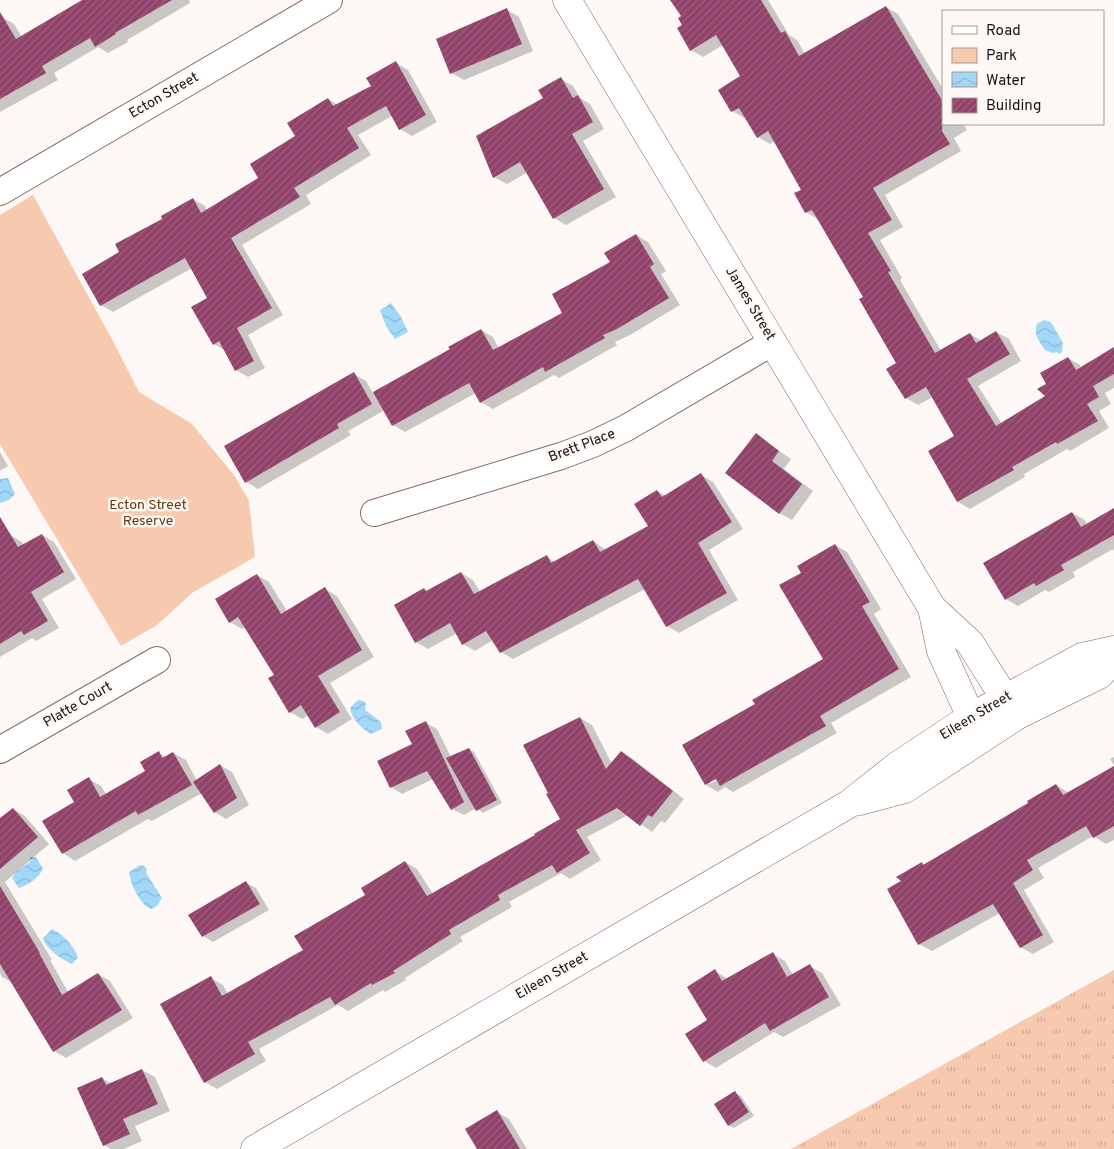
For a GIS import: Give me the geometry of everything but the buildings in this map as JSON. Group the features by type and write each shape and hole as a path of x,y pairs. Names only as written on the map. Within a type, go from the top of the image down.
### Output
{"street":[{"name":"Ecton Street","path":"0,192 329,0"},
{"name":"James Street","path":"567,0 932,608 970,643 1011,707"},
{"name":"Brett Place","path":"374,513 561,456 593,444 626,428 773,342"},
{"name":"James Street","path":"932,608 941,651 977,726"},
{"name":"Eileen Street","path":"255,1149 849,804 905,789 977,726 1011,707 1082,657 1114,650"},
{"name":"Platte Court","path":"0,750 157,660"},
{"name":"Eileen Street","path":"1011,707 1098,676 1114,660"}],"green space":[{"name":"Ecton Street Reserve","path":"33,195 139,392 192,424 234,475 249,501 255,557 192,593 157,625 121,646 0,444 0,215"},
{"path":"1114,970 1114,1149 791,1149"}],"water":[{"path":"391,303 401,317 408,332 395,339 386,326 380,310"},
{"path":"1044,320 1051,322 1063,343 1062,352 1059,354 1045,350 1037,337 1037,324"},
{"path":"8,478 15,494 9,500 0,503 0,479"},
{"path":"358,700 364,701 366,704 365,710 381,722 382,729 371,734 352,716 350,708"},
{"path":"30,857 36,857 43,869 33,881 19,888 12,878 16,872 30,862"},
{"path":"140,865 147,869 146,873 162,898 157,906 151,909 139,898 130,877 129,872"},
{"path":"52,929 71,944 78,957 72,964 55,954 47,946 43,938"}]}
